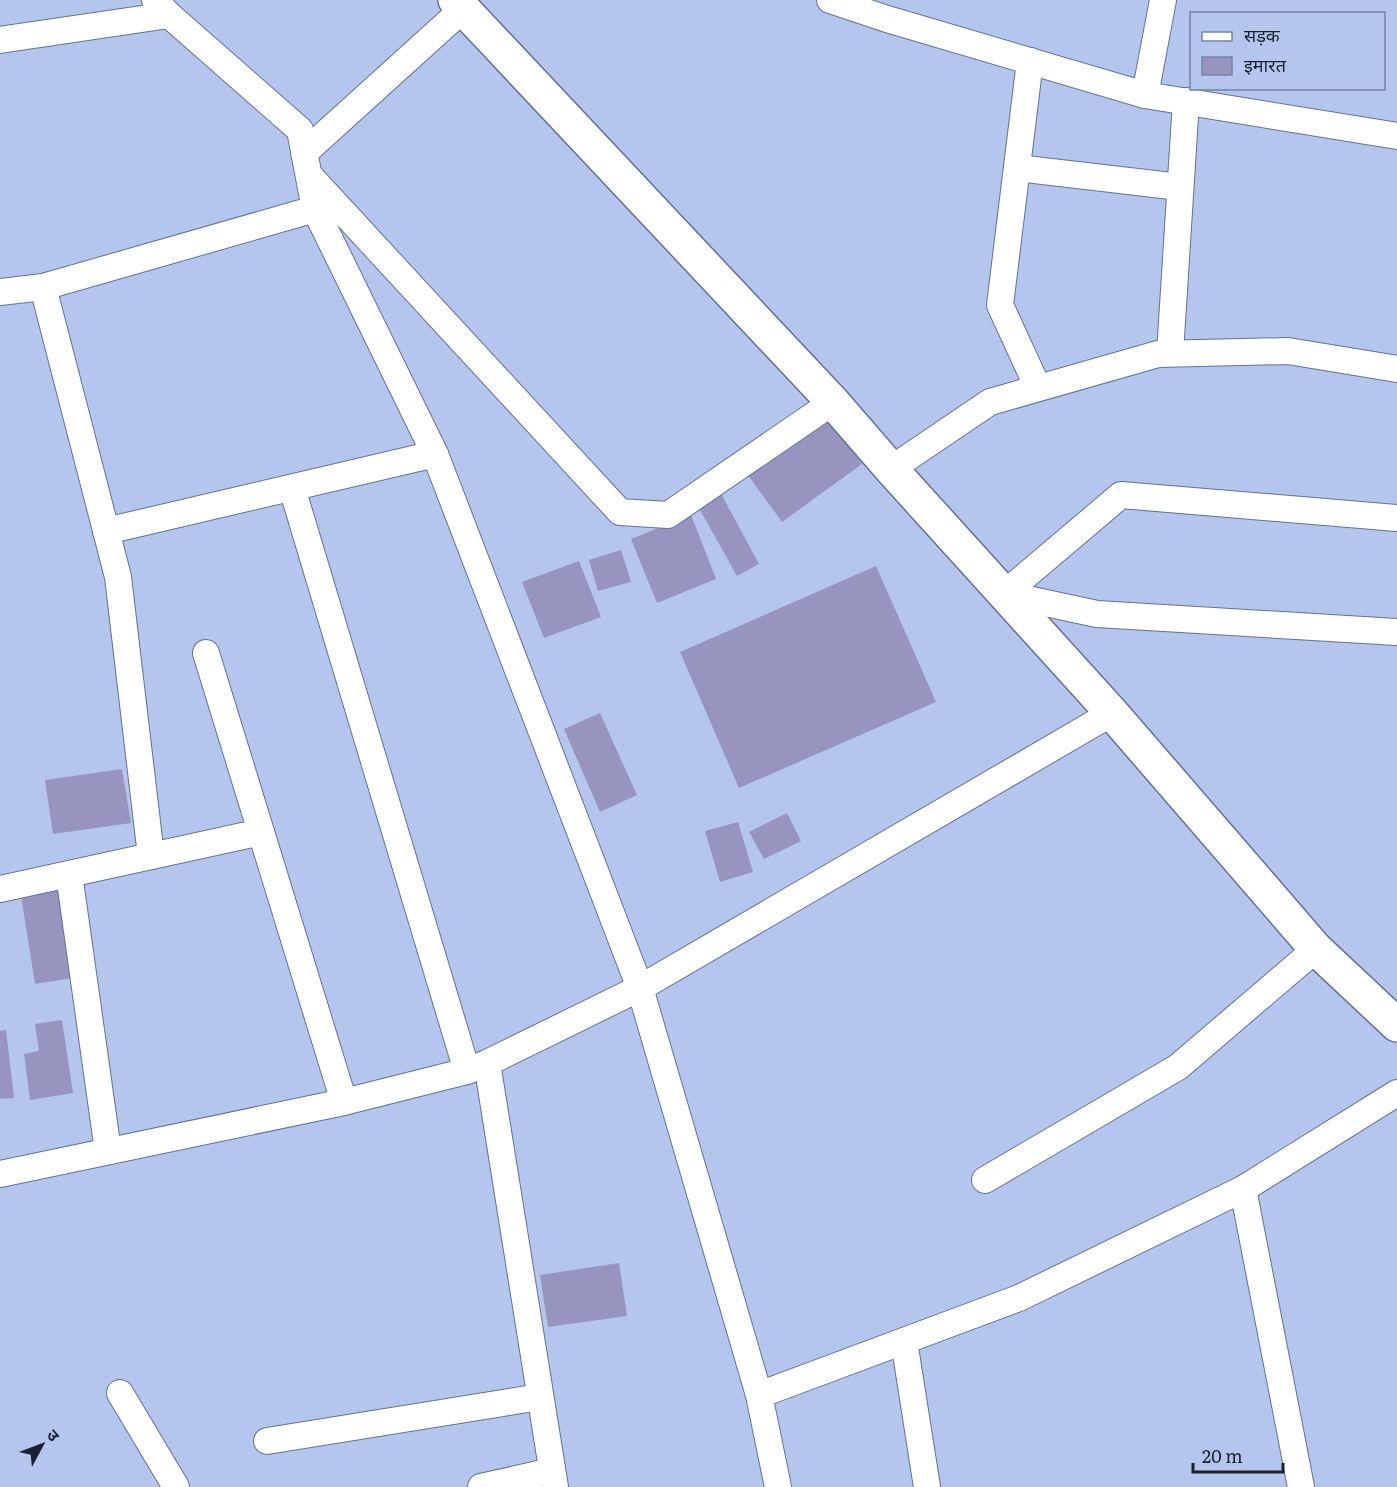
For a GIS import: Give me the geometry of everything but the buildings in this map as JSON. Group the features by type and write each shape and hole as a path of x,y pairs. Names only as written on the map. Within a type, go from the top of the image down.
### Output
{"street":[{"path":"830,0 890,9 1030,62 1145,95 1397,136"},
{"path":"1145,95 1163,0"},
{"path":"306,164 459,5 833,402 891,470 1112,713 1316,949 1397,1025"},
{"path":"0,40 162,7 300,130 315,209 435,454 640,988 759,1395 778,1487"},
{"path":"1030,62 1000,305 1038,388"},
{"path":"1170,353 1186,101"},
{"path":"306,164 620,512 668,515 833,402"},
{"path":"1017,168 1180,187"},
{"path":"0,292 43,287 315,209"},
{"path":"43,287 118,577 151,856"},
{"path":"891,470 990,402 1158,354 1288,351 1397,369"},
{"path":"106,531 435,454"},
{"path":"292,488 477,1067 540,1397 553,1479 481,1487"},
{"path":"1004,594 1120,495 1397,518"},
{"path":"1004,594 1097,614 1397,632"},
{"path":"206,653 344,1102"},
{"path":"0,1174 344,1102 477,1067 640,988 1112,713"},
{"path":"0,889 261,832"},
{"path":"69,874 108,1151"},
{"path":"986,1180 1178,1067 1316,949"},
{"path":"759,1395 1019,1298 1243,1189 1397,1093"},
{"path":"1243,1189 1301,1487"},
{"path":"903,1341 927,1487"},
{"path":"120,1393 176,1487"},
{"path":"267,1441 540,1397"}]}
